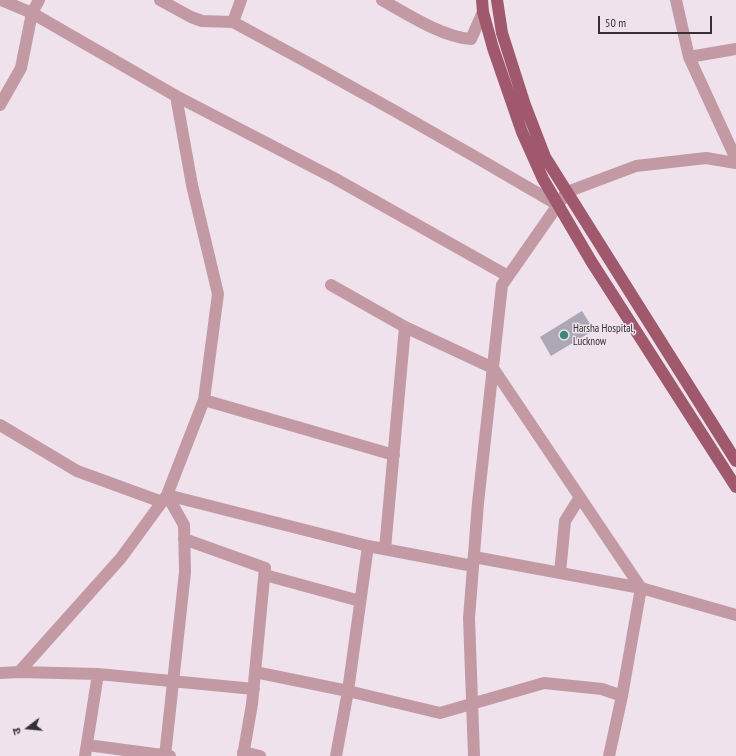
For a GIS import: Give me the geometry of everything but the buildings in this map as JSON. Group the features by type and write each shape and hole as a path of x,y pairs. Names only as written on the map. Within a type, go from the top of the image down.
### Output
{"main road":[{"path":"482,0 483,12 492,48 522,132 543,179 595,268 736,487"},
{"path":"497,0 502,33 525,105 545,157 736,461"}],"street":[{"path":"1,0 32,13 176,96 334,178 508,276"},
{"path":"0,105 21,68 32,13 39,0"},
{"path":"160,0 202,22 233,22 358,89 558,205"},
{"path":"233,22 241,0"},
{"path":"382,0 425,23 460,38 471,39 483,12"},
{"path":"676,0 689,57 736,159"},
{"path":"689,57 736,49"},
{"path":"19,672 121,558 164,498 204,400 218,294 192,185 176,96"},
{"path":"474,756 469,618 478,503 502,285 567,192 636,166 706,158 736,163"},
{"path":"331,285 405,327 493,368 641,588 622,696 609,756"},
{"path":"385,549 405,327"},
{"path":"204,400 394,454"},
{"path":"0,425 77,471 164,498 368,546 560,573 641,588 736,615"},
{"path":"560,573 565,522 580,497"},
{"path":"98,674 86,750 166,756 185,572 184,525 164,498"},
{"path":"184,539 265,568 254,689 243,754 260,756"},
{"path":"336,756 348,690 368,546"},
{"path":"265,575 360,601"},
{"path":"255,672 348,690 440,713 544,683 602,689 622,696"},
{"path":"0,673 98,674 254,689"}],"place":[{"name":"Harsha Hospital, Lucknow","path":"564,335"}]}
